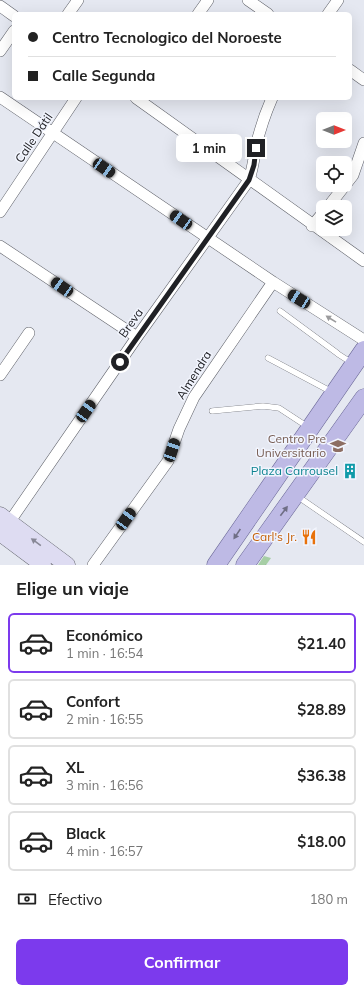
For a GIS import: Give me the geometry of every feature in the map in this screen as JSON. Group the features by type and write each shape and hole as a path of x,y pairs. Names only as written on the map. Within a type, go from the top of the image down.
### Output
{"main road":[{"path":"216,565 359,357"},
{"path":"245,565 361,406"},
{"path":"2,528 43,565"},
{"path":"2,528 67,565"}],"street":[{"path":"69,12 78,0"},
{"path":"199,12 208,0"},
{"path":"248,0 265,12"},
{"path":"329,12 338,0"},
{"path":"0,6 12,15"},
{"path":"0,51 12,34"},
{"path":"352,71 364,80"},
{"path":"0,97 273,282 364,340"},
{"name":"Calle Dátil","path":"0,212 75,100"},
{"path":"139,100 312,226 364,261"},
{"path":"249,180 254,165 256,148 264,118 271,100"},
{"path":"333,200 353,175 364,143"},
{"name":"Breva","path":"2,528 207,237 249,180"},
{"path":"312,226 316,221"},
{"path":"0,246 137,337"},
{"name":"Almendra","path":"93,565 168,461 178,429 194,397 273,282"},
{"path":"0,375 29,333"}],"lane":[{"path":"280,311 338,354 359,357"},
{"path":"268,358 334,393"},
{"path":"212,411 264,406 279,408 310,428"},
{"path":"296,495 364,542"}],"green space":[{"path":"264,556 271,558 266,565 258,565"}],"place":[{"name":"Centro Pre Universitario","path":"338,446"},
{"name":"Plaza Carrousel","path":"350,471"},
{"name":"Carl's Jr.","path":"309,537"}],"route":[{"path":"120,362 207,237 249,180 254,165 256,148"}]}
